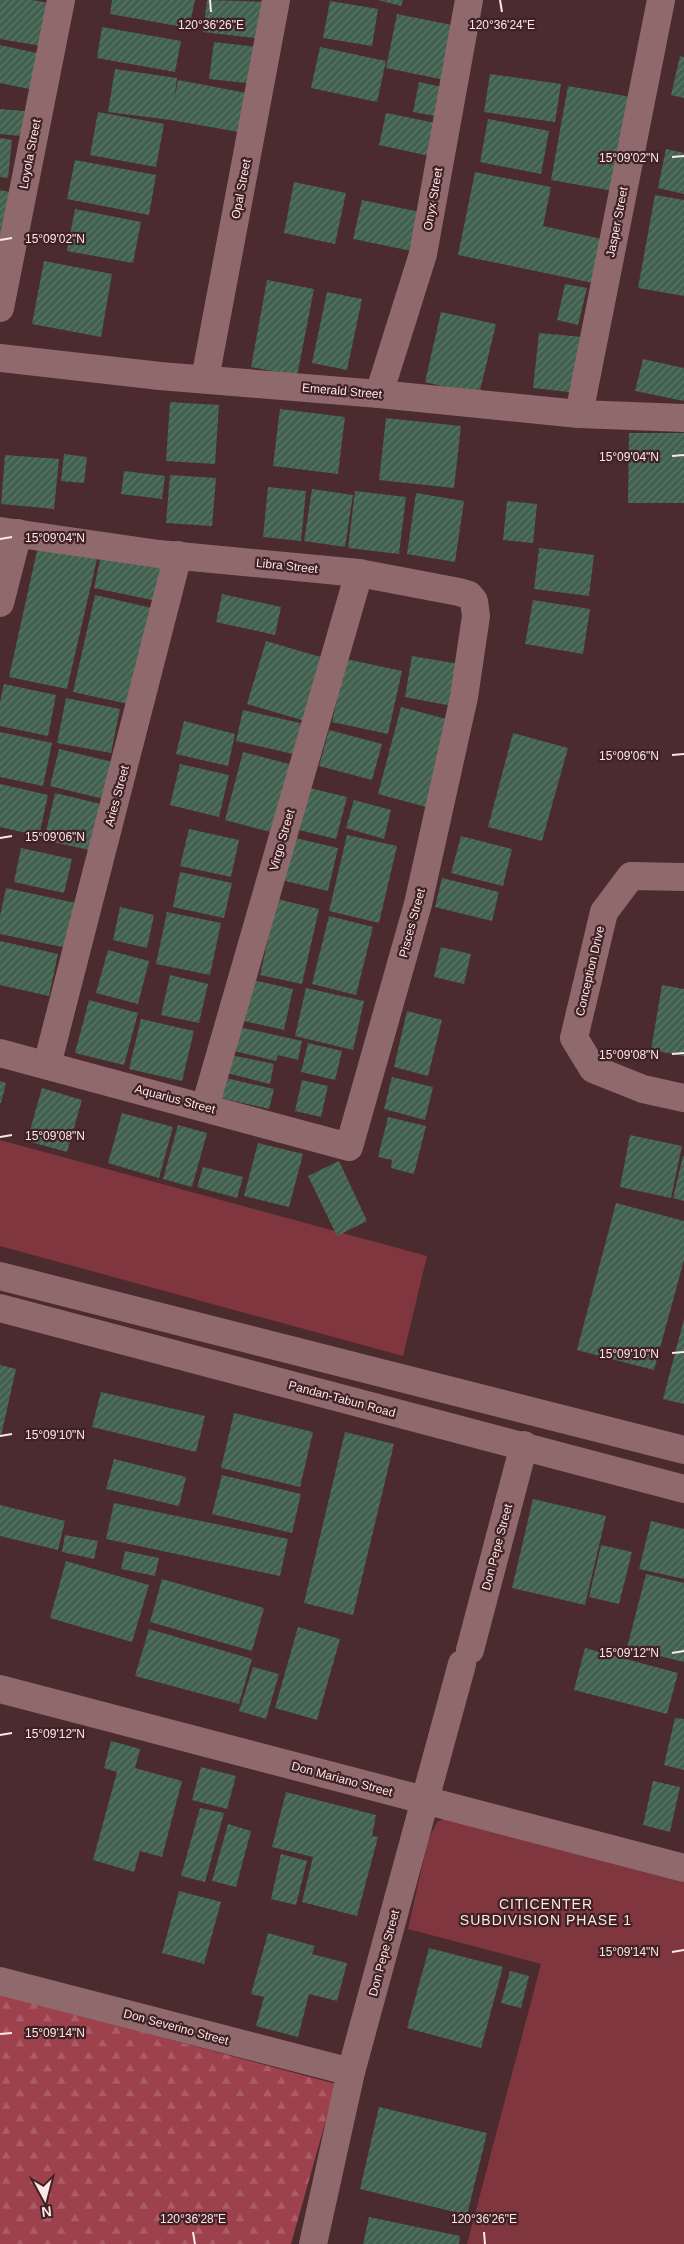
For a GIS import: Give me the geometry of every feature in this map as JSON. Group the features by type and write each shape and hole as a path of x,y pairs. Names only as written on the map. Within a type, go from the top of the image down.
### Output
{"street":[{"name":"Loyola Street","path":"0,308 61,0"},
{"name":"Opal Street","path":"205,379 276,0"},
{"name":"Onyx Street","path":"379,394 423,254 469,0"},
{"name":"Jasper Street","path":"579,414 661,0"},
{"name":"Emerald Street","path":"0,358 579,414 684,418"},
{"name":"Libra Street","path":"9,532 159,554 359,573 469,595 474,600 476,616 464,696"},
{"path":"0,603 9,532"},
{"name":"Aries Street","path":"47,1065 178,555"},
{"name":"Virgo Street","path":"205,1107 359,573"},
{"name":"Pisces Street","path":"349,1147 418,904 464,696"},
{"name":"Conception Drive","path":"684,877 631,876 604,912 574,1038 593,1069 643,1089 684,1098"},
{"name":"Aquarius Street","path":"0,1054 205,1107 349,1147"},
{"path":"0,1276 684,1450"},
{"name":"Pandan-Tabun Road","path":"0,1308 684,1488"},
{"name":"Don Pepe Street","path":"313,2244 352,2072 524,1445"},
{"name":"Don Mariano Street","path":"0,1689 425,1802 684,1868"},
{"name":"Don Severino Street","path":"0,1981 352,2072"}],"shaded area":[{"path":"0,1140 427,1256 403,1356 0,1246"},
{"path":"446,1818 684,1879 684,2244 467,2244 541,1964 408,1929 428,1840 437,1822"}],"green space":[{"path":"0,1994 336,2084 291,2244 0,2244"}],"building":[{"path":"0,0 32,0 55,4 47,47 0,39"},
{"path":"112,0 195,0 189,28 110,14"},
{"path":"207,0 268,2 263,39 203,32"},
{"path":"378,0 403,0 401,6"},
{"path":"330,1 378,9 372,46 323,38"},
{"path":"397,14 457,26 445,80 386,68"},
{"path":"102,27 181,41 175,72 97,58"},
{"path":"214,42 259,47 255,84 209,79"},
{"path":"0,45 46,55 39,91 0,83"},
{"path":"320,47 386,61 377,102 311,88"},
{"path":"680,56 684,57 684,98 671,95"},
{"path":"115,69 177,78 174,101 178,80 258,95 250,134 171,120 108,112"},
{"path":"490,74 561,84 555,122 484,112"},
{"path":"419,82 447,88 441,117 413,112"},
{"path":"568,86 637,98 619,192 551,180"},
{"path":"0,109 36,112 33,137 0,134"},
{"path":"98,112 164,124 156,167 90,155"},
{"path":"386,113 441,124 434,157 379,145"},
{"path":"488,119 549,131 541,174 480,162"},
{"path":"0,138 12,140 8,178 0,177"},
{"path":"666,149 684,153 684,194 658,188"},
{"path":"75,160 156,175 149,215 67,199"},
{"path":"475,172 551,187 543,226 602,239 593,283 458,255"},
{"path":"294,182 346,193 335,244 284,233"},
{"path":"0,190 15,193 0,240"},
{"path":"655,195 684,200 684,296 638,288"},
{"path":"362,200 425,213 417,252 353,239"},
{"path":"75,209 141,222 133,263 67,251"},
{"path":"44,261 112,274 101,337 32,324"},
{"path":"267,280 314,289 297,376 251,367"},
{"path":"565,284 587,288 578,325 557,320"},
{"path":"327,292 362,299 347,370 312,363"},
{"path":"441,312 496,324 479,395 425,382"},
{"path":"539,333 583,337 577,393 533,388"},
{"path":"643,359 684,368 684,401 635,391"},
{"path":"170,402 219,405 215,464 166,461"},
{"path":"280,409 345,417 338,474 273,466"},
{"path":"386,418 461,426 454,488 379,480"},
{"path":"629,433 684,433 684,503 628,503"},
{"path":"64,454 87,457 84,483 61,481"},
{"path":"5,455 59,459 54,509 1,504"},
{"path":"124,471 165,476 162,499 121,494"},
{"path":"170,475 216,478 212,526 166,523"},
{"path":"268,487 306,491 301,541 263,537"},
{"path":"312,489 353,495 345,547 304,541"},
{"path":"355,491 406,497 399,554 348,548"},
{"path":"416,493 464,501 455,562 407,554"},
{"path":"507,501 537,504 533,543 503,540"},
{"path":"38,546 97,559 67,689 9,677"},
{"path":"539,548 594,555 589,596 534,589"},
{"path":"102,551 170,565 162,602 94,588"},
{"path":"222,594 281,607 275,635 216,622"},
{"path":"95,595 156,609 133,705 73,692"},
{"path":"533,600 590,609 583,654 525,644"},
{"path":"266,641 324,658 305,721 247,704"},
{"path":"412,656 465,665 457,707 405,697"},
{"path":"346,659 402,671 388,734 332,722"},
{"path":"4,684 56,695 48,736 0,726 0,702"},
{"path":"66,698 120,709 111,753 57,743"},
{"path":"401,707 454,721 430,808 378,794"},
{"path":"243,710 309,725 302,756 236,741"},
{"path":"184,721 235,734 228,766 176,754"},
{"path":"329,730 382,744 372,780 319,766"},
{"path":"0,732 52,743 43,786 0,777"},
{"path":"513,733 568,748 542,841 488,827"},
{"path":"59,749 121,764 112,801 50,786"},
{"path":"243,752 297,766 278,834 225,820"},
{"path":"180,764 229,775 219,817 170,805"},
{"path":"0,784 48,795 39,836 0,827"},
{"path":"301,786 347,797 336,839 291,828"},
{"path":"55,793 109,806 98,852 44,840"},
{"path":"354,800 391,810 384,839 346,828"},
{"path":"189,829 239,840 231,877 180,866"},
{"path":"347,835 397,846 379,923 329,911"},
{"path":"461,836 512,849 503,886 451,873"},
{"path":"291,837 338,848 328,891 281,880"},
{"path":"21,848 72,859 64,893 14,882"},
{"path":"180,872 232,883 224,918 173,907"},
{"path":"442,878 499,892 492,921 435,907"},
{"path":"6,888 76,903 67,948 0,934 0,916"},
{"path":"277,899 319,909 302,984 260,975"},
{"path":"120,907 154,915 147,948 113,940"},
{"path":"167,912 221,923 210,975 156,964"},
{"path":"329,916 373,927 356,995 312,984"},
{"path":"0,941 58,954 49,996 0,985"},
{"path":"441,947 471,954 464,984 434,977"},
{"path":"108,950 149,961 138,1004 96,993"},
{"path":"170,975 208,984 199,1023 161,1015"},
{"path":"249,979 293,989 284,1030 239,1020"},
{"path":"662,985 684,989 684,1056 651,1050"},
{"path":"306,988 364,1001 353,1050 295,1036"},
{"path":"89,1000 138,1013 124,1065 75,1053"},
{"path":"407,1011 442,1020 428,1076 394,1067"},
{"path":"141,1019 194,1031 182,1081 129,1069"},
{"path":"239,1027 302,1041 298,1060 278,1055 276,1061 234,1051"},
{"path":"308,1043 342,1051 335,1080 301,1072"},
{"path":"231,1055 274,1064 270,1084 227,1073"},
{"path":"392,1077 433,1087 425,1120 384,1109"},
{"path":"226,1078 274,1089 269,1109 221,1098"},
{"path":"302,1080 328,1086 321,1117 295,1111"},
{"path":"0,1081 6,1083 1,1103 0,1103"},
{"path":"42,1088 82,1100 67,1152 27,1141"},
{"path":"122,1113 173,1127 159,1178 108,1163"},
{"path":"388,1117 426,1126 414,1174 391,1168 392,1160 378,1157"},
{"path":"178,1125 207,1133 192,1187 163,1179"},
{"path":"630,1135 682,1146 671,1198 620,1187"},
{"path":"258,1143 303,1154 289,1207 244,1196"},
{"path":"684,1156 684,1201 673,1198"},
{"path":"339,1161 367,1221 337,1236 308,1176"},
{"path":"203,1167 243,1177 237,1198 197,1187"},
{"path":"616,1203 684,1221 684,1260 654,1370 577,1350"},
{"path":"684,1319 684,1404 663,1399"},
{"path":"0,1365 16,1369 1,1436 0,1435"},
{"path":"101,1392 205,1416 196,1452 92,1427"},
{"path":"234,1413 313,1432 300,1487 221,1468"},
{"path":"345,1432 394,1444 353,1615 304,1603"},
{"path":"114,1459 186,1477 179,1506 106,1489"},
{"path":"222,1475 301,1494 292,1533 212,1514"},
{"path":"533,1499 606,1516 585,1605 512,1588"},
{"path":"114,1503 288,1539 280,1576 106,1539"},
{"path":"0,1505 65,1521 58,1550 0,1536"},
{"path":"651,1521 684,1529 684,1579 639,1569"},
{"path":"65,1535 98,1541 94,1559 62,1552"},
{"path":"601,1545 632,1552 619,1604 589,1597"},
{"path":"125,1551 159,1558 155,1576 121,1569"},
{"path":"66,1561 149,1585 132,1642 50,1618"},
{"path":"646,1574 684,1583 684,1662 627,1648"},
{"path":"162,1579 264,1608 252,1651 150,1622"},
{"path":"298,1627 340,1639 317,1720 275,1708"},
{"path":"149,1629 252,1659 239,1704 135,1676"},
{"path":"585,1648 678,1673 667,1714 574,1690"},
{"path":"253,1667 279,1674 266,1719 239,1711"},
{"path":"675,1718 684,1719 684,1770 664,1765"},
{"path":"111,1741 140,1749 135,1768 182,1781 162,1857 140,1851 134,1872 93,1860 117,1772 104,1768"},
{"path":"201,1767 236,1776 227,1809 192,1800"},
{"path":"653,1781 680,1787 670,1832 643,1825"},
{"path":"286,1792 376,1815 372,1836 378,1837 357,1916 302,1902 313,1857 272,1847"},
{"path":"200,1808 224,1813 205,1882 181,1876"},
{"path":"228,1824 251,1831 236,1887 212,1881"},
{"path":"281,1854 307,1861 296,1905 271,1899"},
{"path":"179,1891 221,1902 204,1964 162,1953"},
{"path":"268,1933 315,1946 312,1954 347,1963 337,2001 309,1994 298,2037 256,2026 264,1997 251,1994"},
{"path":"429,1948 503,1967 481,2048 407,2028"},
{"path":"510,1971 529,1976 521,2008 501,2003"},
{"path":"379,2107 487,2133 467,2215 360,2189"},
{"path":"369,2217 460,2236 459,2244 363,2244"}],"district":[{"name":"CITICENTER SUBDIVISION PHASE 1","path":"546,1912"}]}
